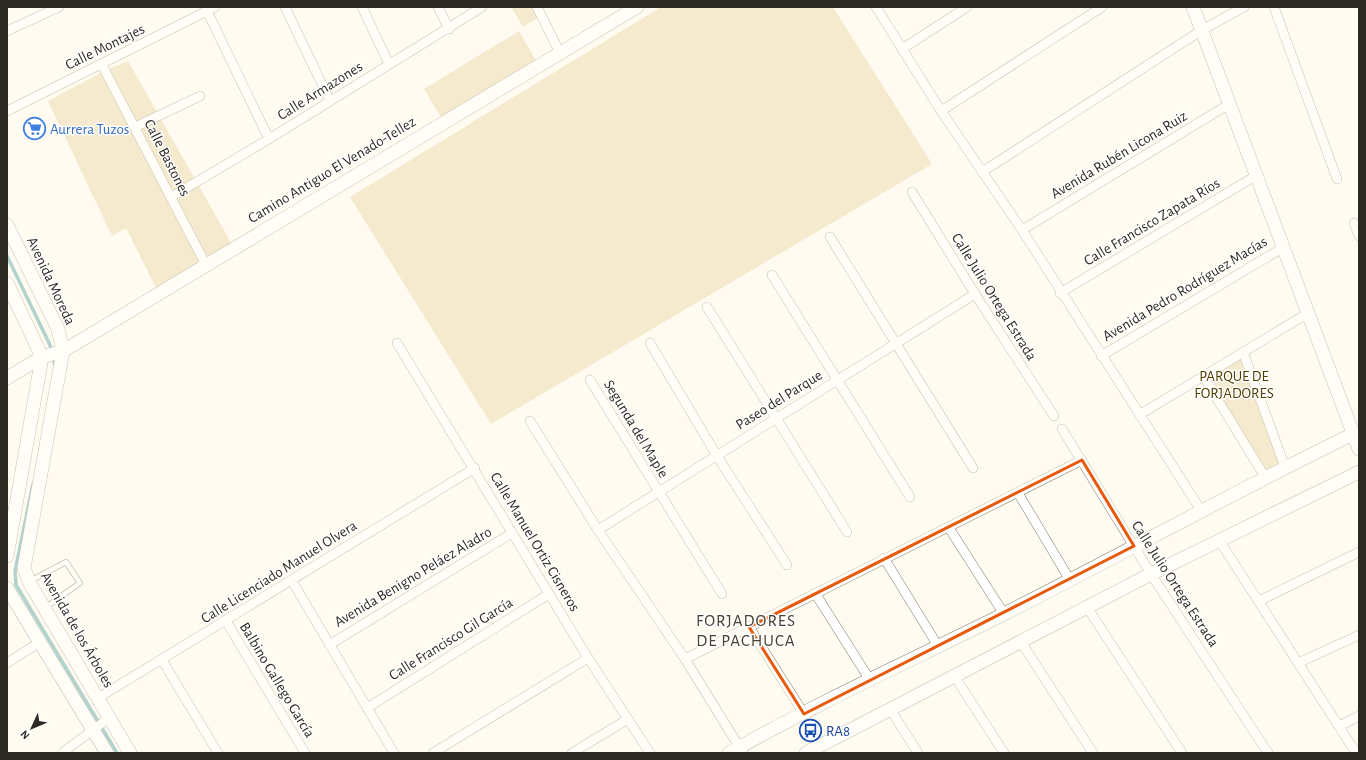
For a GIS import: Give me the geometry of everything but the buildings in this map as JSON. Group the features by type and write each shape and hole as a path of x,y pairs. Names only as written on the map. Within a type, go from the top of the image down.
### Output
{"street":[{"path":"7,31 58,7"},
{"path":"285,7 330,101"},
{"path":"362,7 389,64"},
{"path":"438,7 449,29"},
{"name":"Calle Armazones","path":"171,197 270,139 389,64 449,29 482,7"},
{"path":"537,7 560,53"},
{"name":"Camino Antiguo El Venado-Tellez","path":"7,378 42,357 63,351 636,7"},
{"path":"876,7 941,111 1022,230 1060,293 1202,512"},
{"path":"902,49 967,7"},
{"path":"941,111 1102,7"},
{"path":"1194,7 1308,313 1356,433 1359,450"},
{"path":"982,172 1202,30 1244,7"},
{"path":"1274,7 1337,179"},
{"path":"211,9 270,139"},
{"name":"Calle Montajes","path":"7,111 211,9"},
{"name":"Calle Bastones","path":"102,64 206,265"},
{"path":"135,127 200,96"},
{"name":"Avenida Rubén Licona Ruiz","path":"1022,230 1231,103"},
{"name":"Calle Francisco Zapata Ríos","path":"1060,293 1257,175"},
{"name":"Calle Julio Ortega Estrada","path":"912,192 975,294 1054,416"},
{"path":"1354,223 1359,236"},
{"name":"Avenida Moreda","path":"7,225 58,329 63,351"},
{"path":"830,237 973,468"},
{"name":"Avenida Pedro Rodríguez Macías","path":"1101,356 1284,247"},
{"path":"772,275 910,497"},
{"path":"7,283 10,296 42,357 7,556"},
{"name":"Paseo del Parque","path":"598,530 717,456 776,417 975,294"},
{"path":"707,307 847,532"},
{"path":"1139,416 1308,313"},
{"name":"Calle Manuel Ortiz Cisneros","path":"397,343 588,658 650,753"},
{"path":"650,343 717,456 786,565"},
{"name":"Avenida de los Árboles","path":"63,351 24,568 29,582 130,753"},
{"path":"1243,352 1285,467"},
{"path":"1203,376 1264,477"},
{"name":"Segunda del Maple","path":"590,380 722,594"},
{"path":"530,421 598,530 685,659 737,751 870,680 1004,614 1202,512 1264,477 1356,433"},
{"name":"Calle Julio Ortega Estrada","path":"1062,428 1151,574 1268,753"},
{"path":"685,659 1082,460"},
{"name":"Calle Licenciado Manuel Olvera","path":"98,698 474,468"},
{"path":"806,753 824,749 890,709 1151,574 1359,472"},
{"path":"1018,493 1070,580"},
{"path":"949,528 1004,614"},
{"name":"Avenida Benigno Peláez Aladro","path":"329,644 512,533"},
{"path":"1219,540 1356,753"},
{"path":"1259,601 1359,552"},
{"path":"884,558 938,646"},
{"path":"292,580 394,753"},
{"path":"7,588 108,753"},
{"path":"815,593 870,680"},
{"name":"Calle Francisco Gil García","path":"368,708 549,594"},
{"path":"1088,607 1182,753"},
{"name":"Balbino Gallego García","path":"226,621 305,753"},
{"path":"750,626 804,714"},
{"path":"1298,664 1359,635"},
{"path":"7,663 40,642"},
{"path":"1021,642 1094,753"},
{"path":"433,753 588,658"},
{"path":"162,660 218,753"},
{"path":"954,677 1004,753"},
{"path":"890,709 918,753"},
{"path":"1339,726 1359,716"},
{"path":"62,753 109,718"},
{"path":"572,753 628,719"}],"lane":[{"path":"29,582 66,562 80,584 45,608"}],"highlighted area":[{"path":"1082,460 1134,546 804,714 749,627"}],"green space":[{"path":"511,7 531,7 538,18 523,27"},
{"path":"661,7 833,7 932,164 491,424 350,197"},
{"path":"519,31 538,64 442,119 424,89"},
{"path":"128,61 233,246 158,292 126,228 112,236 48,101 104,71"},
{"name":"PARQUE DE FORJADORES","path":"1242,356 1281,465 1265,474 1211,378"}],"waterway":[{"path":"7,256 50,345 55,366"},
{"path":"33,484 15,571 16,585 117,753"}],"place":[{"name":"Aurrera Tuzos","path":"35,129"},
{"name":"RA8","path":"811,731"}],"district":[{"name":"FORJADORES DE PACHUCA","path":"746,630"}]}
